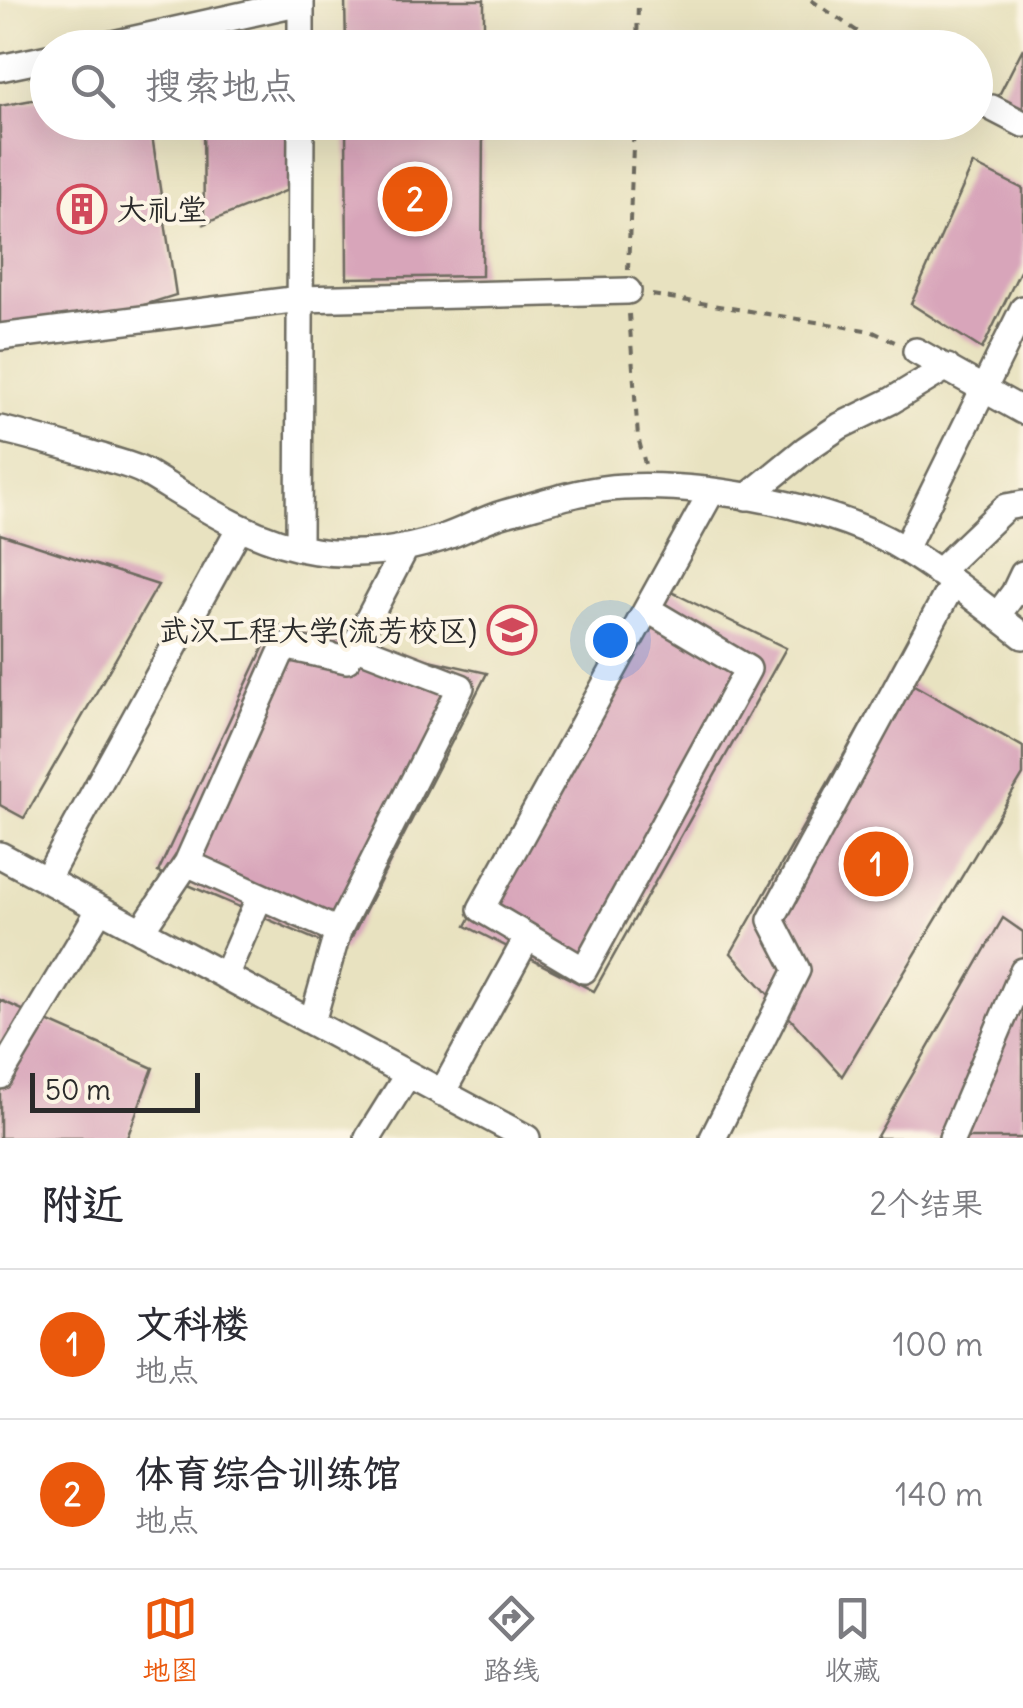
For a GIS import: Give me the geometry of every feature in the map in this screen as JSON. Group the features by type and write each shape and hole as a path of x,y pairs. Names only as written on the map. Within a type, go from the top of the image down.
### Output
{"street":[{"path":"174,30 301,1 301,30"},
{"path":"0,68 30,62"},
{"path":"993,109 1023,124"},
{"path":"298,547 301,140"},
{"path":"0,337 300,298 628,291"},
{"path":"905,549 1023,310"},
{"path":"916,351 1023,411"},
{"path":"747,497 806,448 947,367"},
{"path":"0,429 143,471 240,528 298,547 341,552 374,552 444,538 490,517 570,494 622,487 678,488 747,497 809,510 905,549 1023,636"},
{"path":"647,609 748,669 584,970 481,909 712,491"},
{"path":"713,1138 796,970 771,920 945,577 1006,507 1023,504"},
{"path":"46,880 240,528"},
{"path":"141,930 187,863 284,646 347,660 406,547"},
{"path":"997,616 1020,588"},
{"path":"312,1022 338,931 461,686 354,646"},
{"path":"0,855 527,1138"},
{"path":"187,863 338,931"},
{"path":"225,976 260,896"},
{"path":"0,1076 100,909"},
{"path":"442,1092 527,938"},
{"path":"952,1138 1023,972"},
{"path":"368,1138 408,1074"}],"path":[{"path":"637,30 638,0"},
{"path":"811,0 855,30"},
{"path":"628,291 870,331 916,351"}],"building":[{"path":"345,0 484,0 484,30 346,30"},
{"path":"1023,48 1023,115 996,101"},
{"name":"大礼堂","path":"30,100 30,140 153,140 176,295 0,350 0,106"},
{"path":"203,140 295,140 293,188 204,224"},
{"path":"346,140 483,140 482,276 347,278"},
{"path":"973,164 1023,189 1023,265 982,349 911,304"},
{"path":"0,534 158,585 24,818 0,805"},
{"path":"653,583 786,648 594,991 466,926"},
{"path":"274,625 487,673 344,952 158,872"},
{"path":"891,672 1023,747 1023,775 842,1076 731,953"},
{"path":"1003,918 1023,932 1023,1138 876,1138"},
{"path":"0,1000 153,1068 127,1138 0,1138"}],"place":[{"name":"体育综合训练馆","path":"415,199"},
{"name":"大礼堂","path":"82,209"},
{"name":"武汉工程大学(流芳校区)","path":"512,630"},
{"name":"文科楼","path":"876,864"}]}
